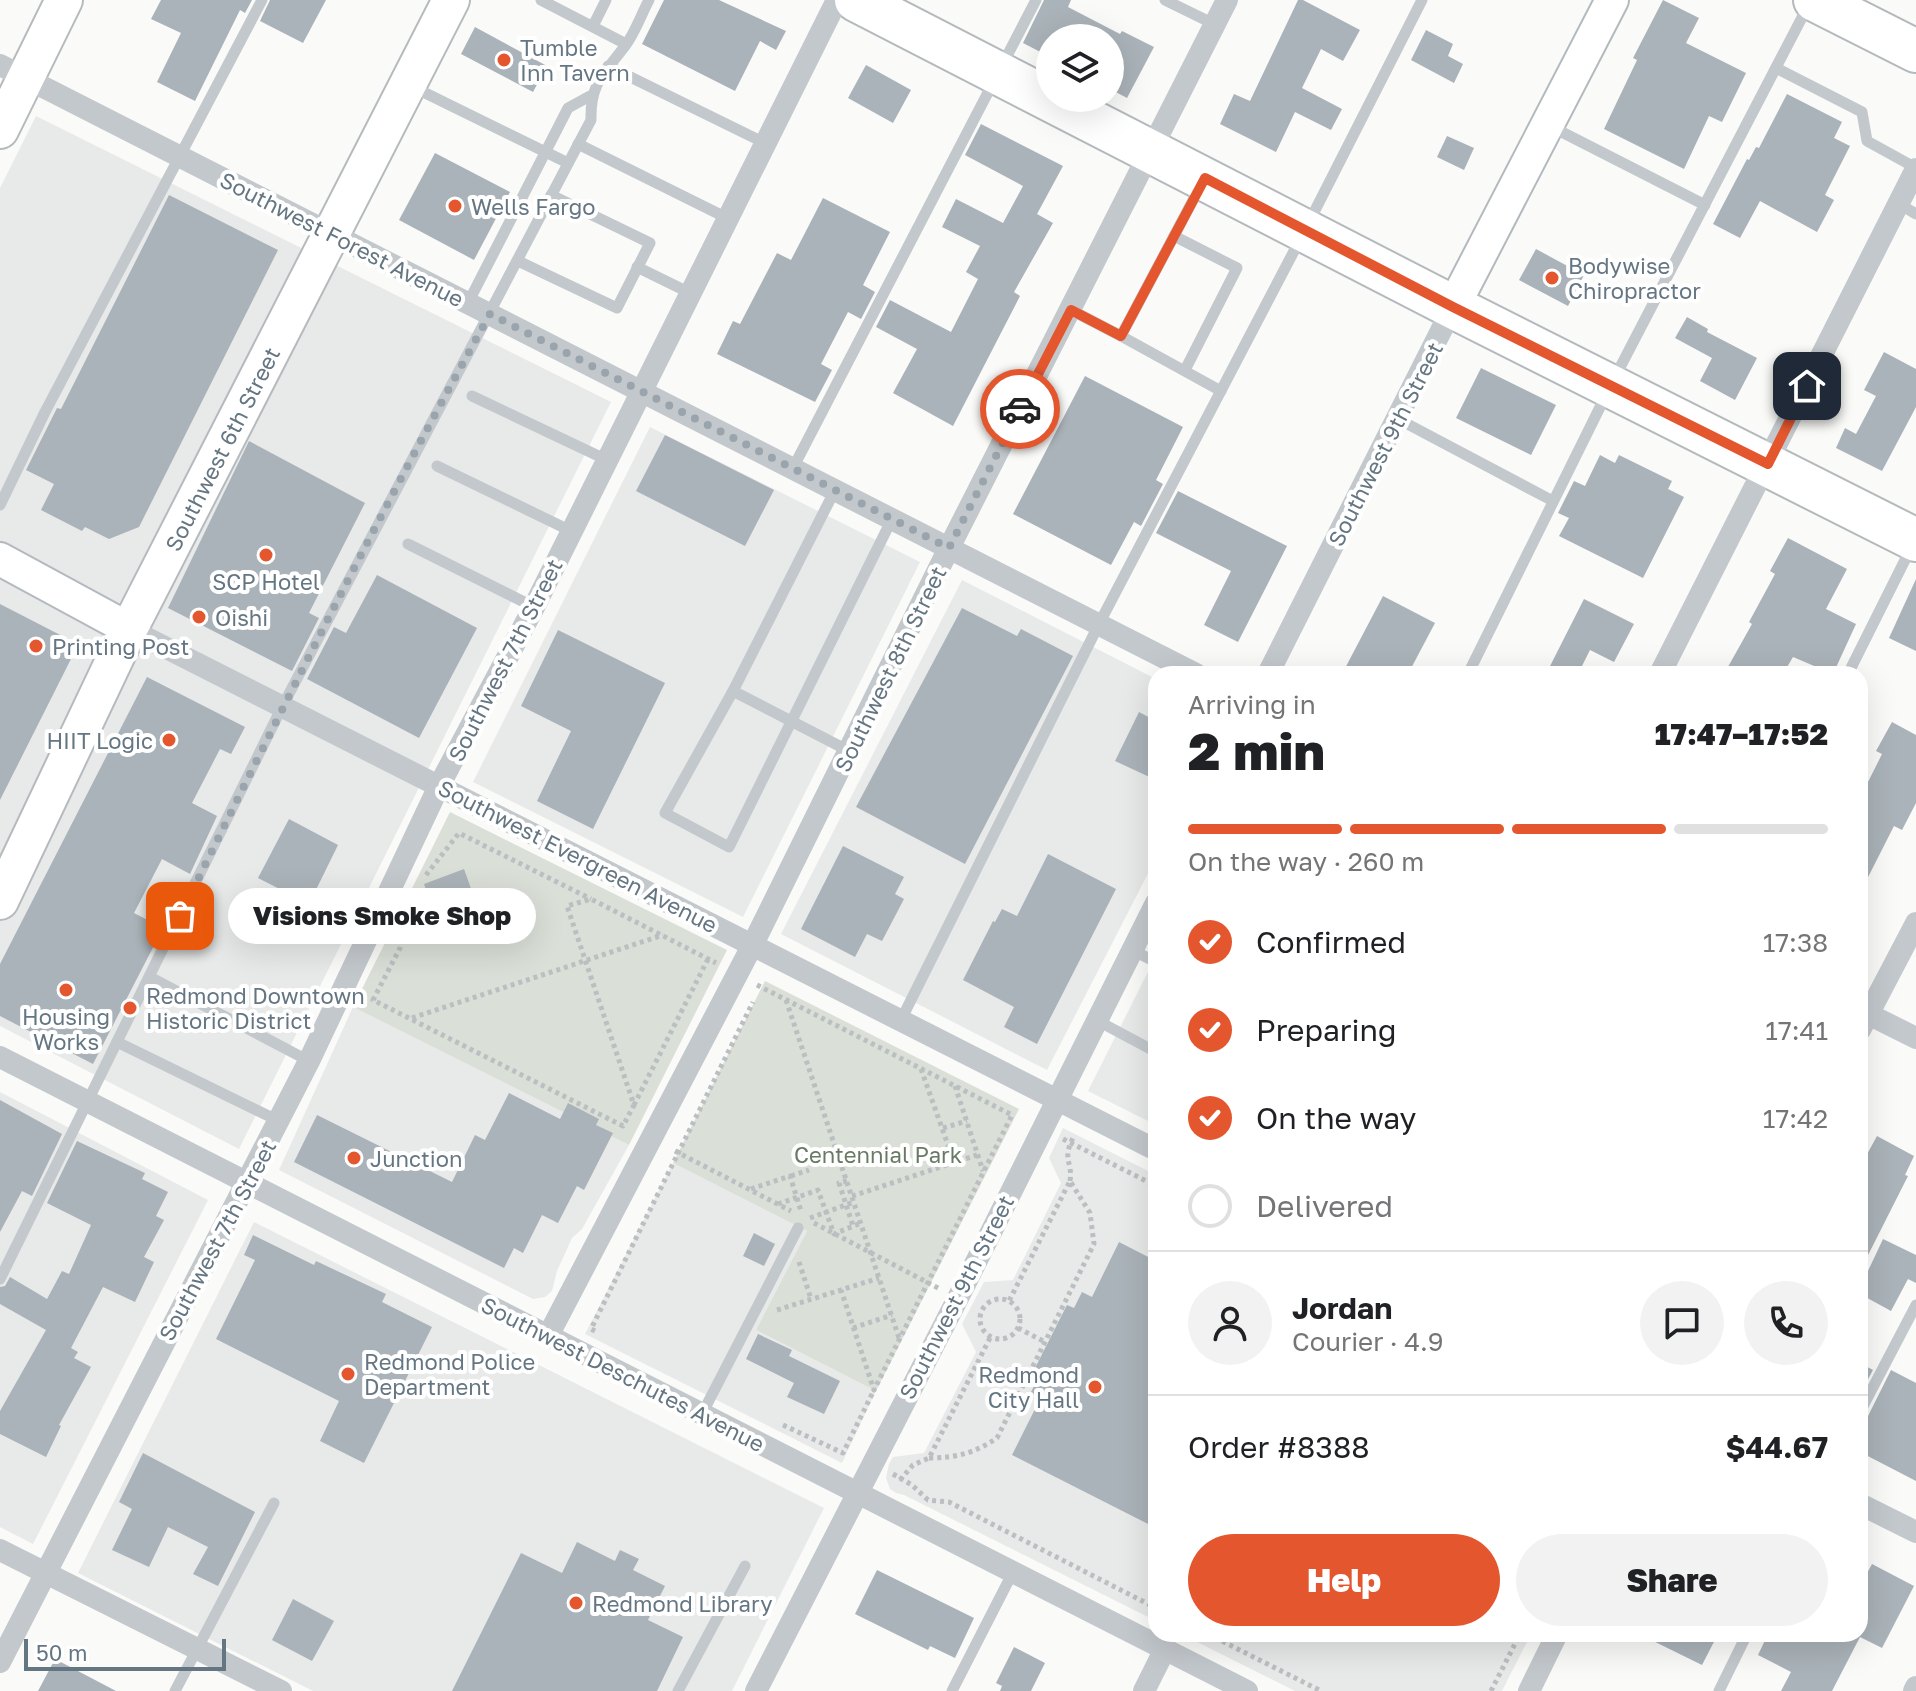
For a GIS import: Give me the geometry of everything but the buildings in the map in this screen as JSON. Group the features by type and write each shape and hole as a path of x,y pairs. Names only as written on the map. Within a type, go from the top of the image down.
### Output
{"highway":[{"path":"856,0 1453,307 1916,539"},
{"path":"1813,0 1916,51"}],"main road":[{"path":"0,130 12,71 64,0"},
{"name":"Southwest 6th Street","path":"0,901 129,629 451,0"},
{"name":"Southwest 9th Street","path":"1453,307 1612,0"},
{"name":"Southwest Evergreen Avenue","path":"0,559 129,629"}],"street":[{"name":"Southwest 7th Street","path":"0,1662 279,1121 439,786 534,607 837,0"},
{"name":"Southwest 8th Street","path":"548,1336 753,944 949,548 1227,0"},
{"name":"Southwest Forest Avenue","path":"12,71 1180,666"},
{"path":"1664,666 1768,464 1907,209 1916,169"},
{"name":"Southwest 9th Street","path":"1272,666 1453,307"},
{"name":"Southwest Evergreen Avenue","path":"129,629 1148,1146"},
{"name":"Southwest 9th Street","path":"756,1691 1148,919"},
{"path":"1868,1009 1916,923"},
{"path":"1868,1020 1916,1038"},
{"name":"Southwest Deschutes Avenue","path":"0,1057 1148,1640"},
{"path":"1868,1508 1916,1532"},
{"path":"0,1550 281,1691"},
{"name":"Southwest Deschutes Avenue","path":"1151,1642 1247,1691"},
{"path":"1529,1691 1553,1642"},
{"path":"1144,1691 1165,1649"}],"lane":[{"path":"0,505 45,412 262,0"},
{"path":"541,0 626,44"},
{"path":"593,26 606,0"},
{"path":"468,303 568,108 590,96 626,44 649,0"},
{"path":"793,468 1036,0"},
{"path":"1165,0 1214,24"},
{"path":"901,1020 1099,624 1422,0"},
{"path":"1472,666 1611,385 1813,0"},
{"path":"608,66 765,143"},
{"path":"1776,68 1862,112 1867,141 1916,169"},
{"path":"408,84 568,163"},
{"path":"0,1279 282,707 591,120 590,96"},
{"path":"1548,125 1705,205"},
{"path":"578,144 727,218"},
{"path":"1121,336 1205,178"},
{"path":"518,261 617,308 650,243 551,195"},
{"path":"1174,236 1237,268 1185,370"},
{"path":"637,267 690,293"},
{"path":"1071,310 1221,391"},
{"path":"472,396 607,460"},
{"path":"1398,419 1553,501"},
{"path":"437,466 571,531"},
{"path":"835,490 733,691 665,813 729,847 892,519"},
{"path":"1852,666 1916,539"},
{"path":"408,544 534,607"},
{"path":"733,691 849,751"},
{"path":"1132,950 1148,958"},
{"path":"150,977 309,1061"},
{"path":"1096,1020 1148,1048"},
{"path":"117,1042 279,1121"},
{"path":"702,1414 802,1224"},
{"path":"1868,1397 1916,1305"},
{"path":"175,1691 274,1503"},
{"path":"678,1691 745,1566"},
{"path":"952,1691 1013,1572"},
{"path":"1719,1691 1743,1642"}],"path":[{"path":"424,878 459,833 720,965"},
{"path":"591,899 567,906 634,1105"},
{"path":"411,904 400,948 373,1000 623,1126 708,959"},
{"path":"411,1018 663,935"},
{"path":"604,1336 591,1329 762,988 770,978"},
{"path":"752,983 1016,1116 983,1172 843,1453 771,1419"},
{"path":"786,1000 900,1339"},
{"path":"921,1069 954,1162"},
{"path":"955,1086 983,1172"},
{"path":"943,1128 967,1121"},
{"path":"1009,1301 1070,1181 1072,1171 1066,1160 1072,1139 1148,1182"},
{"path":"802,1224 853,1199 977,1155"},
{"path":"750,1189 809,1170"},
{"path":"790,1176 796,1198"},
{"path":"847,1181 839,1183 853,1226"},
{"path":"896,1488 913,1465 929,1458 959,1457 997,1438 1094,1244 1090,1213 1070,1181"},
{"path":"778,1204 818,1190 834,1234 861,1223"},
{"path":"792,1240 811,1299"},
{"path":"755,1317 879,1278"},
{"path":"841,1290 874,1390"},
{"path":"991,1301 1009,1301 1014,1304 1019,1316 1017,1328 1009,1337 991,1336 982,1328 982,1310 991,1301"},
{"path":"853,1328 892,1315"},
{"path":"1017,1328 1045,1342"},
{"path":"929,1458 991,1336"},
{"path":"893,1474 928,1500 949,1502 1148,1604"},
{"path":"1224,1642 1321,1691"},
{"path":"1491,1691 1516,1642"}],"shaded area":[{"path":"36,116 611,402 239,1149 0,1026 0,188"},
{"path":"650,427 920,562 743,917 473,782"},
{"path":"962,580 1148,675 1148,874 1047,1070 781,934"},
{"path":"1148,972 1148,1121 1088,1091"},
{"path":"353,1007 629,1145 582,1229 572,1238 552,1291 545,1297 533,1299 279,1170"},
{"path":"0,1092 208,1200 33,1544 0,1527"},
{"path":"1063,1128 1148,1171 1148,1617 896,1493 890,1489 886,1478 893,1457 924,1453 976,1352 962,1324 984,1282 1013,1280 1061,1183 1049,1158"},
{"path":"673,1163 807,1231 756,1330 876,1391 842,1463 585,1334"},
{"path":"254,1222 824,1508 732,1691 313,1691 78,1573"},
{"path":"1197,1642 1527,1642 1502,1691 1295,1691"}],"green space":[{"path":"450,812 727,950 629,1145 353,1007"},
{"name":"Centennial Park","path":"765,981 1019,1109 876,1391 756,1330 807,1231 673,1163"}],"way so far":[{"path":"180,916 282,707 490,314 949,548 1020,409"}],"place":[{"name":"Tumble Inn Tavern","path":"504,60"},
{"name":"Wells Fargo","path":"455,206"},
{"name":"Bodywise Chiropractor","path":"1552,278"},
{"name":"SCP Hotel","path":"266,555"},
{"name":"Oishi","path":"199,617"},
{"name":"Printing Post","path":"36,646"},
{"name":"HIIT Logic","path":"169,740"},
{"name":"Visions Smoke Shop","path":"180,916"},
{"name":"Housing Works","path":"66,990"},
{"name":"Redmond Downtown Historic District","path":"130,1008"},
{"name":"Junction","path":"354,1158"},
{"name":"Redmond Police Department","path":"348,1374"},
{"name":"Redmond City Hall","path":"1095,1387"},
{"name":"Redmond Library","path":"576,1603"}],"route":[{"path":"1020,409 1071,310 1121,336 1205,178 1453,307 1768,464 1807,386"}]}
